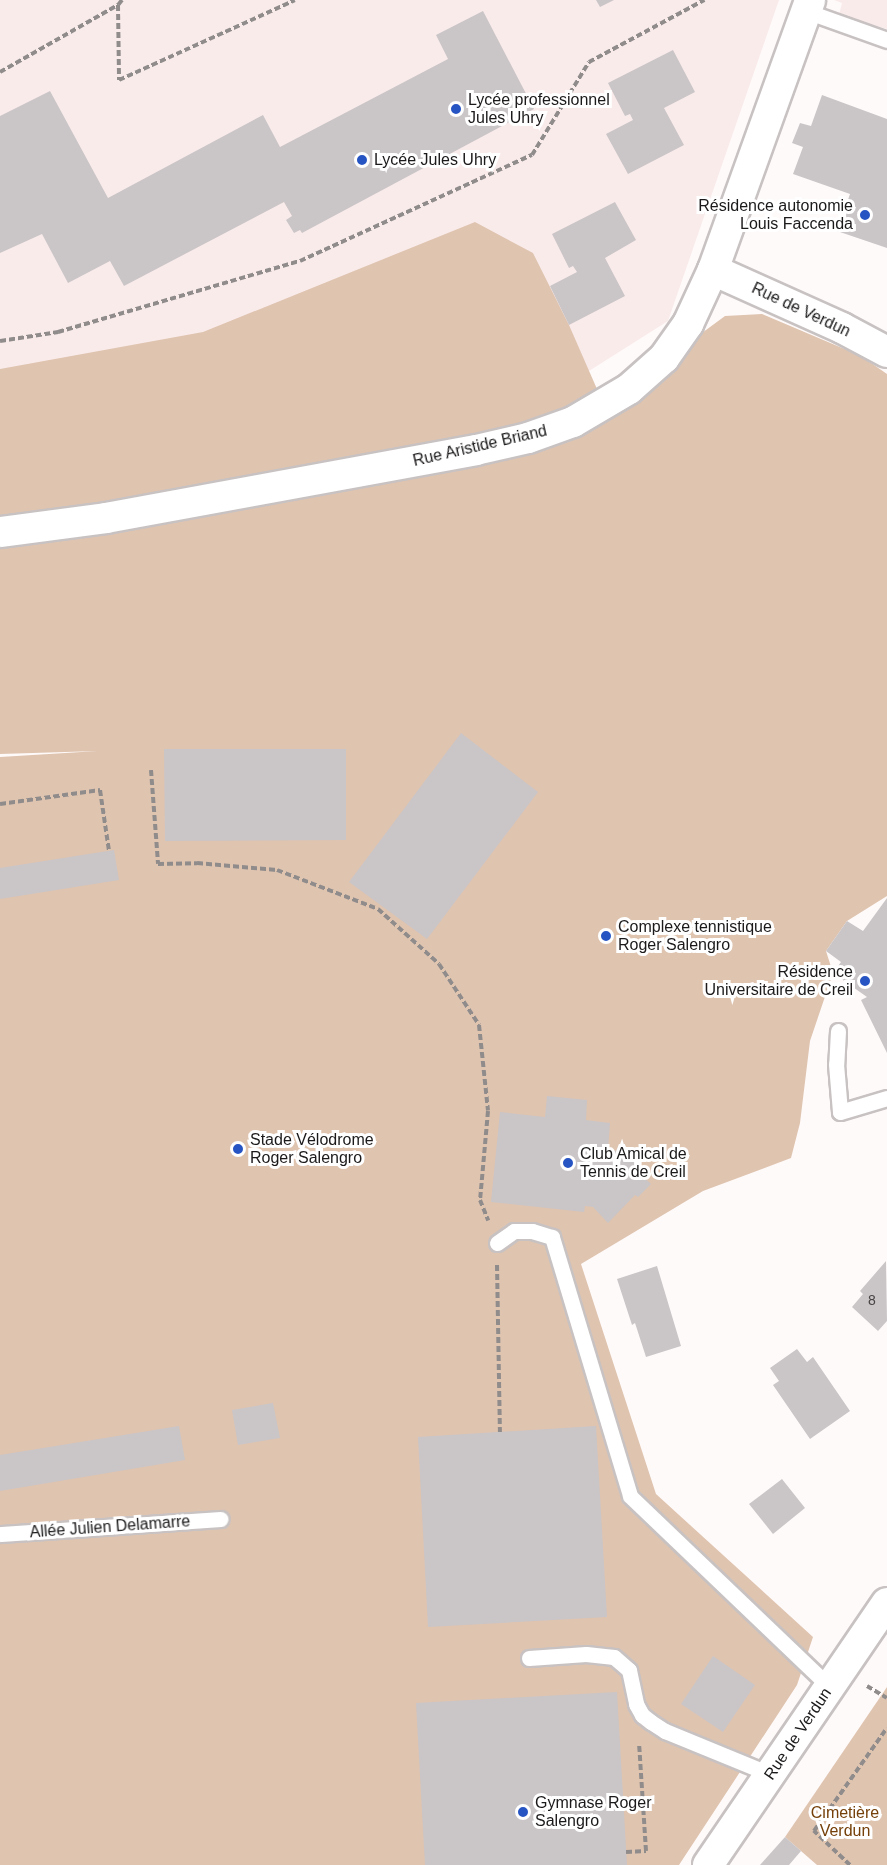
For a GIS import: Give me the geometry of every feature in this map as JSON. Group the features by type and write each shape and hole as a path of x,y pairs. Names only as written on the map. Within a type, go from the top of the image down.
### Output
{"street":[{"name":"Rue Aristide Briand","path":"0,532 106,518 476,450 552,430 604,405 650,373 664,358 688,324 713,270 808,5"},
{"name":"Rue de Verdun","path":"713,270 842,328 887,352"},
{"name":"Rue de Verdun","path":"708,1865 887,1604"}],"lane":[{"path":"808,5 887,40"},
{"path":"838,1031 836,1064 840,1112 887,1098"},
{"path":"497,1243 514,1231 532,1231 552,1237 630,1496 830,1687"},
{"name":"Allée Julien Delamarre","path":"0,1534 220,1519"},
{"path":"530,1658 586,1654 614,1657 629,1670 636,1704 642,1715 665,1731 770,1774"}],"path":[{"path":"0,72 118,5 122,0"},
{"path":"118,5 119,80 295,0"},
{"path":"0,341 58,332 300,261 532,154 589,63 704,0"},
{"path":"152,770 158,864 197,863 277,870 378,909 439,964 479,1024 488,1111 480,1200 497,1243 500,1432"},
{"path":"0,804 100,790 109,851"},
{"path":"626,1852 646,1851 636,1704"},
{"path":"850,1865 814,1831 887,1728"}],"shaded area":[{"name":"Lycée Jules Uhry","path":"0,0 779,0 668,321 559,390 0,500"},
{"path":"834,0 887,0 887,29 839,15 842,3"}],"green space":[{"path":"475,222 533,253 569,325 604,405 725,316 762,314 861,356 887,374 887,896 847,921 826,951 833,973 810,1041 800,1123 791,1158 703,1191 581,1264 656,1494 813,1637 797,1685 679,1865 0,1865 0,757 98,751 0,754 0,369 203,332"},
{"name":"Cimetière Verdun","path":"887,1687 887,1865 817,1865 785,1837"}],"building":[{"path":"596,0 614,0 600,7"},
{"path":"483,11 534,109 302,233 300,230 294,233 286,220 292,216 284,202 124,286 110,261 68,283 42,234 0,253 0,116 50,91 108,198 263,115 280,147 448,59 436,35"},
{"path":"673,50 695,92 664,108 684,145 628,174 606,134 633,120 630,114 625,116 608,83"},
{"path":"822,95 887,119 887,248 837,231 850,194 793,174 803,147 792,143 800,123 811,126"},
{"path":"615,202 636,240 605,258 625,296 569,325 550,286 577,272 573,266 569,268 552,234"},
{"path":"461,733 538,792 427,939 349,882"},
{"path":"164,749 346,749 346,840 165,841"},
{"path":"114,850 119,880 0,899 0,868"},
{"name":"Résidence Universitaire de Creil","path":"887,898 887,1053 861,1000 867,997 833,973 841,962 826,951 847,921 863,931"},
{"name":"Club Amical de Tennis de Creil","path":"547,1096 587,1100 586,1120 610,1123 608,1150 641,1153 639,1173 651,1184 638,1197 635,1195 608,1223 593,1207 585,1206 584,1212 491,1202 500,1112 545,1117"},
{"path":"886,1261 887,1321 878,1331 852,1307 863,1294 860,1291"},
{"path":"657,1266 681,1346 646,1357 635,1323 632,1325 617,1279"},
{"path":"797,1349 807,1362 813,1357 850,1411 810,1439 773,1385 779,1381 770,1368"},
{"path":"273,1403 280,1438 238,1445 232,1410"},
{"path":"179,1426 185,1460 0,1491 0,1455"},
{"path":"596,1426 607,1617 428,1627 418,1437"},
{"path":"782,1479 805,1508 773,1534 749,1504"},
{"path":"713,1656 755,1685 723,1732 681,1704"},
{"name":"Gymnase Roger Salengro","path":"617,1692 627,1865 425,1865 416,1703"},
{"path":"785,1837 801,1851 789,1865 760,1865"}],"place":[{"name":"Lycée professionnel Jules Uhry","path":"456,109"},
{"name":"Lycée Jules Uhry","path":"362,160"},
{"name":"Résidence autonomie Louis Faccenda","path":"865,215"},
{"name":"Complexe tennistique Roger Salengro","path":"606,936"},
{"name":"Résidence Universitaire de Creil","path":"865,981"},
{"name":"Stade Vélodrome Roger Salengro","path":"238,1149"},
{"name":"Club Amical de Tennis de Creil","path":"568,1163"},
{"name":"Gymnase Roger Salengro","path":"523,1812"}]}
